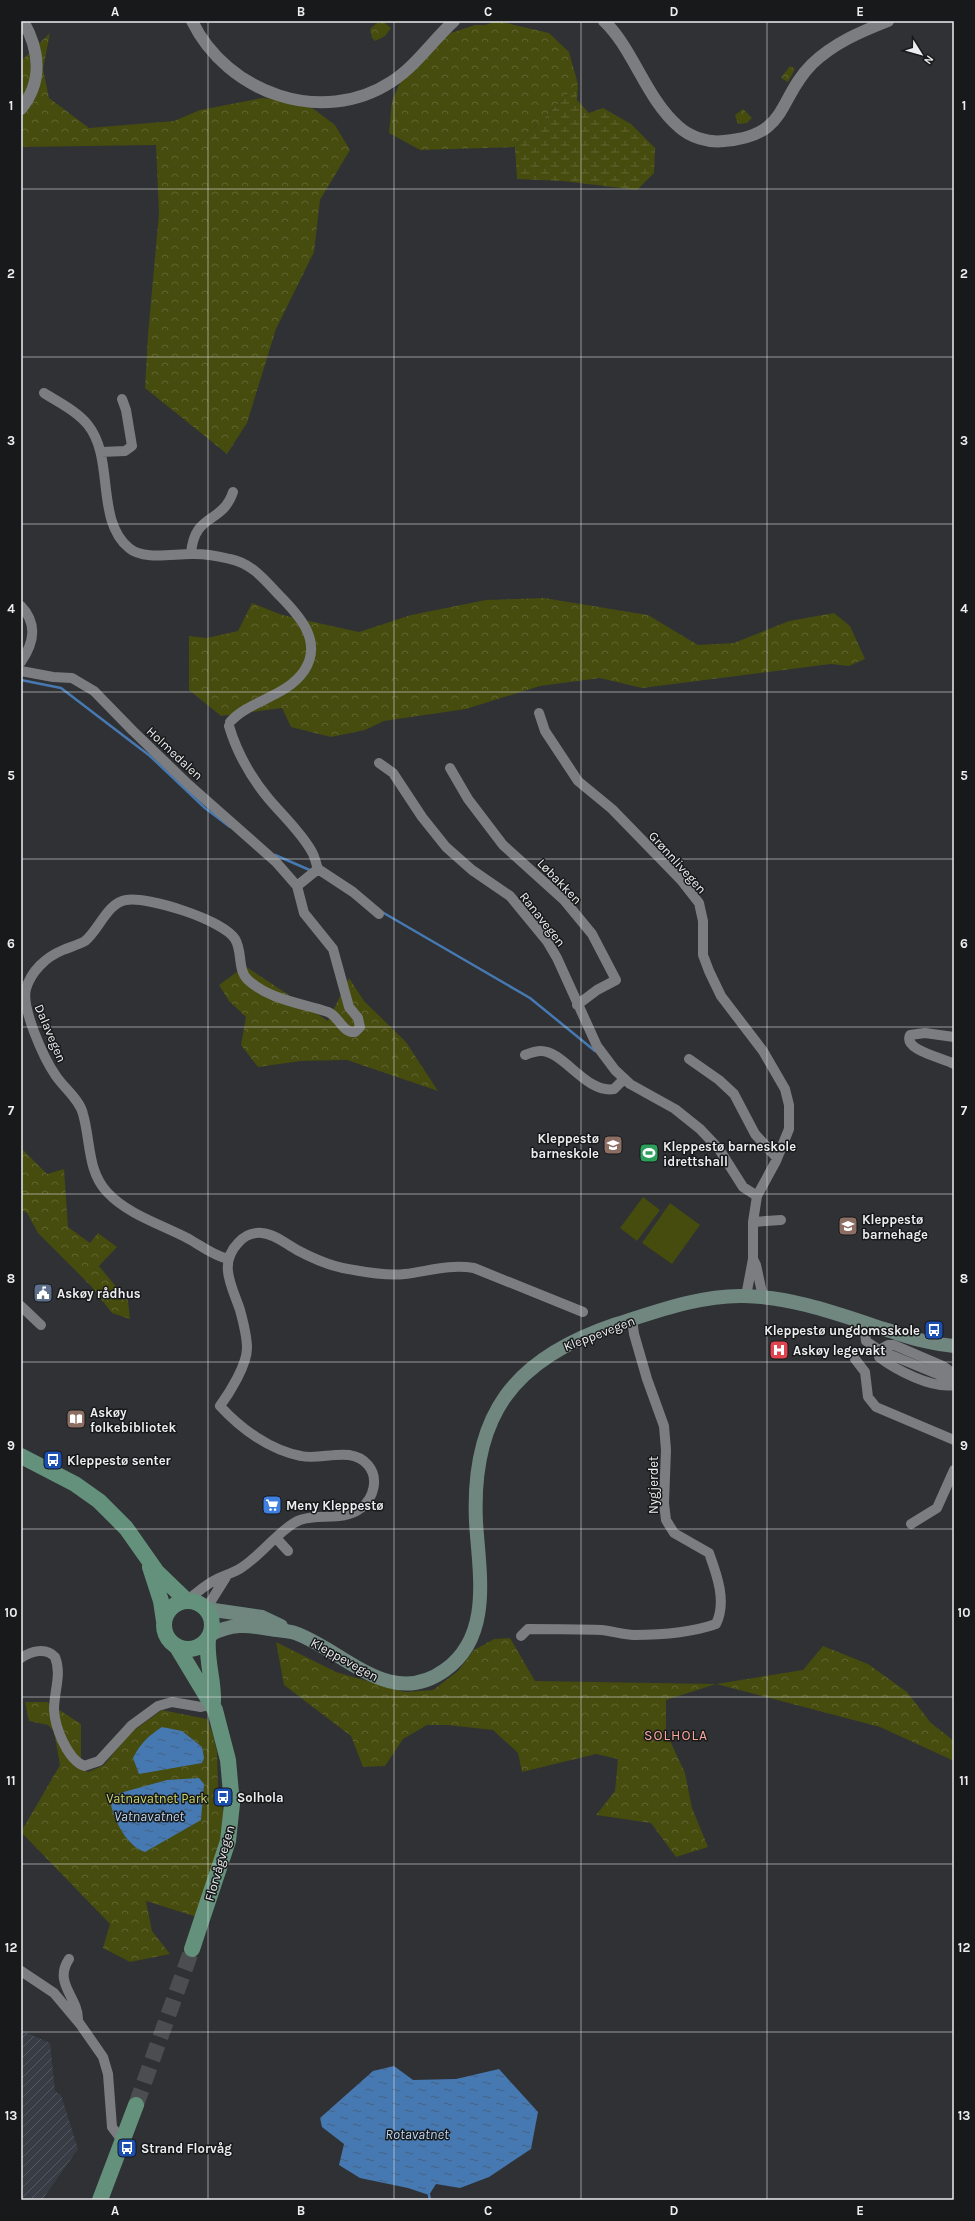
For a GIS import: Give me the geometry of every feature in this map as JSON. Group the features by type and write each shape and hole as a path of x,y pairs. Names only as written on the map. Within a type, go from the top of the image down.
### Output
{"main road":[{"name":"Kleppevegen","path":"207,1609 262,1617 275,1621 290,1631 309,1639 368,1674 393,1683 420,1682 433,1678 460,1657 476,1628 480,1601 476,1519 478,1465 485,1439 495,1414 519,1380 550,1354 580,1338 632,1319 703,1300 746,1296 763,1297 807,1304 925,1342 954,1356"},
{"name":"Kleppevegen","path":"925,1342 954,1346"},
{"path":"21,1456 91,1494 117,1518 148,1562 187,1600 196,1602 207,1609 212,1623 209,1637 196,1648 186,1649 177,1647 166,1636 161,1601 148,1562"},
{"path":"164,1621 171,1607 187,1600"},
{"name":"Kleppevegen","path":"209,1637 234,1625 255,1626 290,1631"},
{"name":"Florvågvegen","path":"192,1949 221,1864 231,1822 232,1804 228,1760 213,1704 213,1693 206,1654 209,1637"},
{"name":"Florvågvegen","path":"177,1647 213,1704"},
{"path":"100,2200 136,2105"}],"street":[{"path":"21,109 34,87 37,64 32,38 23,21"},
{"path":"192,21 221,60 248,83 265,91 288,98 330,102 357,98 390,83 411,67 454,21"},
{"path":"604,21 614,32 652,95 671,120 679,128 694,137 719,142 745,138 758,133 769,126 778,117 803,74 824,53 843,40 888,21"},
{"path":"44,394 87,424 101,452 113,523 127,546 134,551 144,554 165,556 191,554 232,559 257,572 297,613 307,628 311,653 308,664 295,681 229,724 233,741 248,769 268,798 309,847 318,869 353,892 379,914"},
{"path":"101,452 126,451 132,446 126,410 122,399"},
{"path":"191,554 192,541 197,530 204,521 227,506 233,492"},
{"path":"21,606 31,621 33,634 31,643 21,662"},
{"name":"Holmedalen","path":"21,671 53,677 72,678 94,691 189,785 276,862 297,886 304,913 333,949 349,1007 358,1018 360,1027 355,1032 350,1032 330,1013 274,996"},
{"name":"Grønnlivegen","path":"539,713 545,731 578,781 612,809 681,880 698,903 703,921 703,955 709,971 721,996 763,1051 785,1089 789,1105 790,1120 787,1135 757,1196 753,1222 753,1259 746,1296"},
{"name":"Ranavegen","path":"379,763 393,773 422,818 446,847 472,870 510,896 546,941 557,958 577,1005 597,1046 624,1079 647,1095 675,1110 700,1129 719,1149 743,1187 757,1196"},
{"name":"Løbakken","path":"450,768 468,799 503,845 564,900 595,938 616,980 597,990 577,1005"},
{"path":"297,886 318,869"},
{"name":"Dalavegen","path":"228,1258 143,1216 114,1198 102,1186 90,1160 81,1108 52,1071 28,1017 24,998 30,980 41,964 56,953 86,940 115,905 127,900 143,901 170,907 222,928 232,936 237,944 242,970 246,978 274,996"},
{"path":"954,1037 919,1033 910,1035 908,1038 909,1043 916,1049 954,1064"},
{"path":"525,1055 540,1051 552,1054 578,1075 602,1088 614,1089 624,1079"},
{"path":"689,1059 719,1080 734,1094 755,1134 777,1158"},
{"path":"753,1222 782,1220"},
{"path":"187,1600 214,1580 226,1577 242,1568 299,1520 338,1516 356,1512 363,1507 372,1494 373,1474 368,1464 357,1458 339,1454 305,1457 277,1448 257,1437 235,1421 220,1406 234,1384 247,1349 243,1323 228,1277 228,1258 241,1239 250,1234 262,1233 279,1239 313,1258 346,1269 395,1274 457,1265 474,1268 583,1312"},
{"name":"Grønnlivegen","path":"753,1259 756,1265 763,1297"},
{"path":"21,1306 41,1325"},
{"name":"Nygjerdet","path":"521,1636 528,1629 582,1629 611,1631 633,1635 699,1630 716,1624 721,1615 718,1581 709,1553 674,1533 666,1520 664,1503 666,1450 664,1426 647,1379 634,1334 632,1319"},
{"path":"864,1322 866,1340 879,1350 954,1381"},
{"path":"879,1350 894,1345 943,1366 954,1374"},
{"path":"879,1350 879,1357 902,1370 937,1385 954,1385"},
{"path":"855,1359 865,1372 868,1397 876,1407 954,1440"},
{"path":"911,1524 937,1508 954,1470"},
{"path":"276,1538 288,1551"},
{"path":"207,1609 226,1577"},
{"path":"21,1658 38,1651 48,1652 55,1657 58,1669 54,1710 56,1720 68,1750 76,1761 84,1766 99,1761 132,1725 158,1706 172,1702 195,1706 213,1704"},
{"path":"69,1959 64,1969 64,1984 78,2011 78,2021"},
{"path":"21,1972 54,1993 93,2040 106,2063 112,2127 118,2135 125,2131 112,2118"}],"shaded area":[{"path":"21,2030 50,2043 55,2091 61,2095 78,2149 42,2200 21,2200"}],"green space":[{"path":"497,21 549,33 569,52 578,84 515,147 420,150 389,133 392,101 406,69 448,34 475,25 485,25"},
{"path":"378,22 384,22 391,28 385,36 375,41 372,38 370,29"},
{"path":"50,33 43,69 49,98 89,128 174,121 200,110 262,98 303,101 335,125 350,150 320,200 314,252 276,329 247,423 227,454 145,388 148,335 159,213 156,145 21,147 21,61"},
{"path":"790,66 795,69 788,82 781,78"},
{"path":"578,84 577,100 589,113 603,108 631,124 655,148 654,173 637,190 563,181 517,179 515,147"},
{"path":"743,109 752,118 747,123 738,124 735,115"},
{"path":"544,598 648,615 698,645 734,643 789,621 834,613 850,626 865,659 849,666 831,664 642,688 600,678 540,686 466,709 384,721 365,730 331,737 291,727 282,708 221,716 189,690 189,636 207,638 238,631 252,603 282,615 359,632 411,615 486,600"},
{"path":"245,966 328,1021 349,978 364,1001 406,1042 438,1091 347,1060 301,1061 258,1067 241,1045 246,1017 229,1001 219,985"},
{"path":"21,1148 47,1174 64,1169 68,1227 90,1243 98,1233 117,1247 99,1266 128,1301 130,1319 112,1313 90,1285 38,1233 27,1213 21,1210"},
{"path":"643,1197 660,1210 637,1241 620,1228"},
{"path":"670,1203 700,1225 672,1264 642,1243"},
{"path":"510,1638 535,1681 716,1684 666,1700 666,1732 685,1773 692,1808 708,1847 676,1857 651,1823 596,1815 615,1791 618,1759 596,1754 522,1772 518,1753 493,1730 447,1725 427,1725 403,1739 385,1766 363,1767 351,1736 284,1685 276,1642 336,1672 405,1692 433,1690 458,1671 474,1650 494,1639"},
{"path":"823,1646 868,1664 907,1692 931,1723 954,1741 954,1761 880,1727 716,1684 803,1670"},
{"name":"Vatnavatnet Park","path":"25,1702 47,1702 81,1724 81,1768 88,1772 104,1765 130,1733 162,1710 207,1719 217,1752 218,1789 226,1823 197,1917 146,1901 152,1931 170,1954 130,1962 103,1948 110,1924 21,1832 60,1765 54,1731 48,1725 29,1721"}],"water":[{"name":"Vatnavatnet","path":"162,1727 182,1731 202,1747 204,1758 202,1763 139,1774 133,1758 145,1741"},
{"name":"Vatnavatnet","path":"199,1778 204,1784 201,1820 145,1852 133,1845 127,1839 115,1819 111,1805 120,1793 167,1780"},
{"name":"Rotavatnet","path":"394,2066 413,2080 456,2079 499,2069 538,2112 531,2149 489,2177 460,2188 436,2184 429,2195 408,2188 360,2178 339,2165 344,2144 322,2127 320,2118 373,2071"}],"waterway":[{"path":"21,680 61,688 150,756 205,808 230,827"},
{"path":"275,855 312,871"},
{"path":"382,912 530,998 595,1051"},
{"path":"429,2195 430,2200"}],"tunnel":[{"path":"136,2105 192,1949"}],"place":[{"name":"Kleppestø barneskole","path":"613,1145"},
{"name":"Kleppestø barneskole idrettshall","path":"649,1153"},
{"name":"Kleppestø barnehage","path":"848,1226"},
{"name":"Askøy rådhus","path":"43,1293"},
{"name":"Kleppestø ungdomsskole","path":"934,1330"},
{"name":"Askøy legevakt","path":"779,1350"},
{"name":"Askøy folkebibliotek","path":"76,1419"},
{"name":"Kleppestø senter","path":"53,1460"},
{"name":"Meny Kleppestø","path":"272,1505"},
{"name":"Solhola","path":"223,1797"},
{"name":"Strand Florvåg","path":"127,2148"}],"district":[{"name":"SOLHOLA","path":"676,1735"}]}
